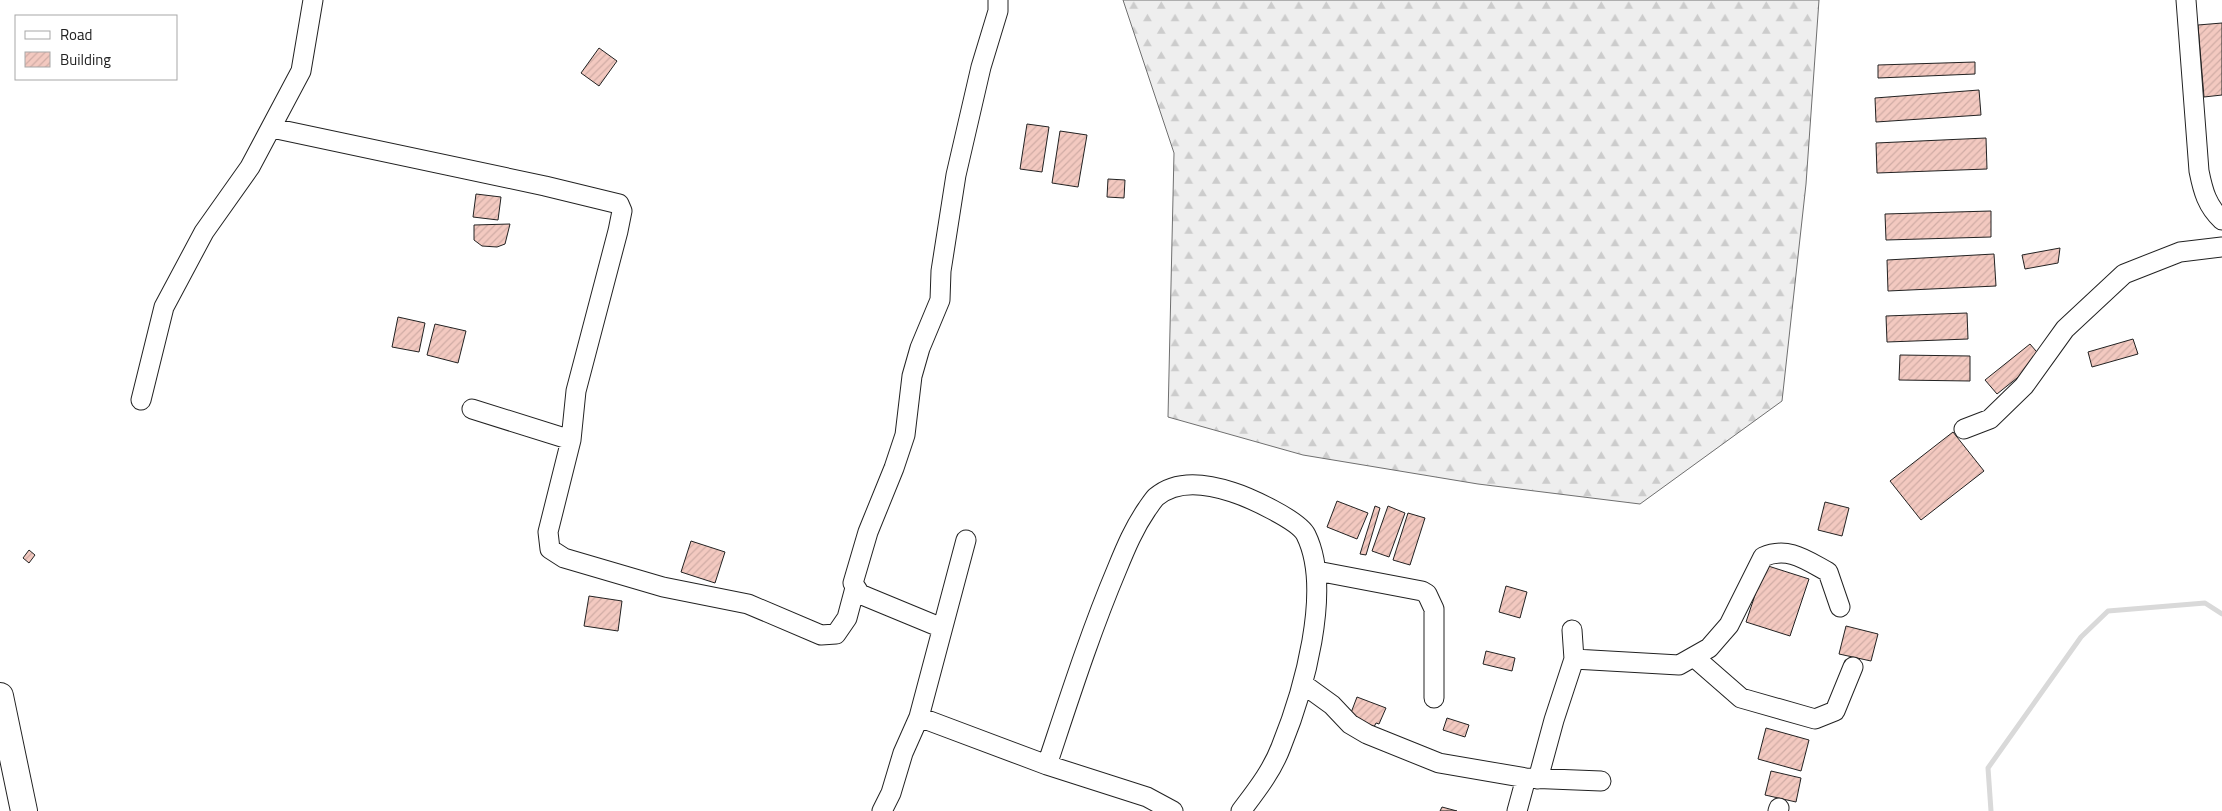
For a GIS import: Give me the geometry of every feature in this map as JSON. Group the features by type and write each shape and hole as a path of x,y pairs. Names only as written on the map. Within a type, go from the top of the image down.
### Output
{"highway":[{"path":"0,696 24,811"}],"street":[{"path":"142,400 164,307 204,232 250,167 300,71 313,0"},
{"path":"272,128 545,186 619,204 622,211 618,231 576,392 571,440 548,532 550,550 564,558 663,586 748,604 821,635 836,634 847,618 855,588 853,583 868,532 905,435 912,376 920,348 940,300 941,271 956,175 981,67 998,11 998,0"},
{"path":"2186,0 2199,171 2203,192 2212,211 2222,220"},
{"path":"1964,429 1990,419 2024,386 2065,329 2124,274 2180,252 2222,247"},
{"path":"472,410 571,440"},
{"path":"1047,765 1093,627 1133,529 1156,497 1179,486 1211,485 1241,495 1277,512 1306,533 1317,571 1316,611 1303,684 1281,748 1262,784 1241,811"},
{"path":"882,811 891,793 903,753 919,717 966,540"},
{"path":"1574,659 1679,665 1709,648 1730,625 1764,557 1776,551 1800,557 1828,572 1840,607"},
{"path":"1317,571 1422,591 1427,594 1434,609 1434,698"},
{"path":"855,588 867,597 942,628"},
{"path":"1517,811 1554,720 1574,659 1572,630"},
{"path":"1694,656 1741,698 1816,719 1835,711 1853,667"},
{"path":"1303,684 1332,705 1350,724 1367,734 1439,762 1532,778 1601,781"},
{"path":"919,717 1047,765 1147,798 1173,811"}],"green space":[{"path":"1123,0 1819,0 1806,184 1782,401 1640,504 1478,484 1303,455 1168,417 1174,153"}],"building":[{"path":"2222,23 2222,95 2204,97 2198,25"},
{"path":"599,48 617,61 599,86 581,73"},
{"path":"1975,62 1975,74 1878,78 1878,65"},
{"path":"1979,90 1981,115 1876,122 1875,98"},
{"path":"1027,124 1049,127 1042,172 1020,169"},
{"path":"1060,131 1087,135 1078,187 1052,183"},
{"path":"1986,138 1987,169 1877,173 1876,143"},
{"path":"1108,179 1125,180 1124,198 1107,197"},
{"path":"476,194 501,197 498,220 473,217"},
{"path":"1991,211 1991,237 1886,240 1885,214"},
{"path":"510,224 505,244 497,247 482,246 474,240 474,225"},
{"path":"2060,248 2058,263 2025,269 2022,255"},
{"path":"1994,254 1996,286 1888,291 1887,260"},
{"path":"1967,313 1968,339 1887,342 1886,316"},
{"path":"398,317 425,323 419,352 392,347"},
{"path":"435,324 466,331 458,363 427,355"},
{"path":"2133,339 2138,354 2092,367 2088,352"},
{"path":"2030,344 2042,358 1997,394 1985,380"},
{"path":"1900,355 1970,356 1970,381 1899,380"},
{"path":"1953,432 1984,471 1921,520 1890,481"},
{"path":"1337,501 1368,513 1357,539 1327,527"},
{"path":"1825,502 1849,508 1842,536 1818,530"},
{"path":"1375,506 1380,508 1366,555 1360,554"},
{"path":"1388,506 1405,513 1389,557 1372,551"},
{"path":"1408,513 1425,518 1410,565 1393,560"},
{"path":"691,541 725,552 715,583 681,572"},
{"path":"29,550 35,555 29,563 23,558"},
{"path":"1765,565 1809,579 1790,636 1746,622"},
{"path":"1506,586 1527,592 1520,618 1499,612"},
{"path":"589,596 622,601 618,631 584,626"},
{"path":"1846,626 1878,634 1871,661 1839,654"},
{"path":"1486,651 1515,658 1512,671 1483,664"},
{"path":"1357,697 1386,708 1379,724 1376,723 1374,727 1349,718"},
{"path":"1447,718 1469,725 1465,737 1443,730"},
{"path":"1766,728 1809,740 1801,771 1758,759"},
{"path":"1771,771 1801,778 1796,802 1765,795"},
{"path":"1442,807 1457,811 1440,811"}],"waterway":[{"path":"1991,811 1988,768 2081,637 2108,611 2205,603 2222,614"}]}
